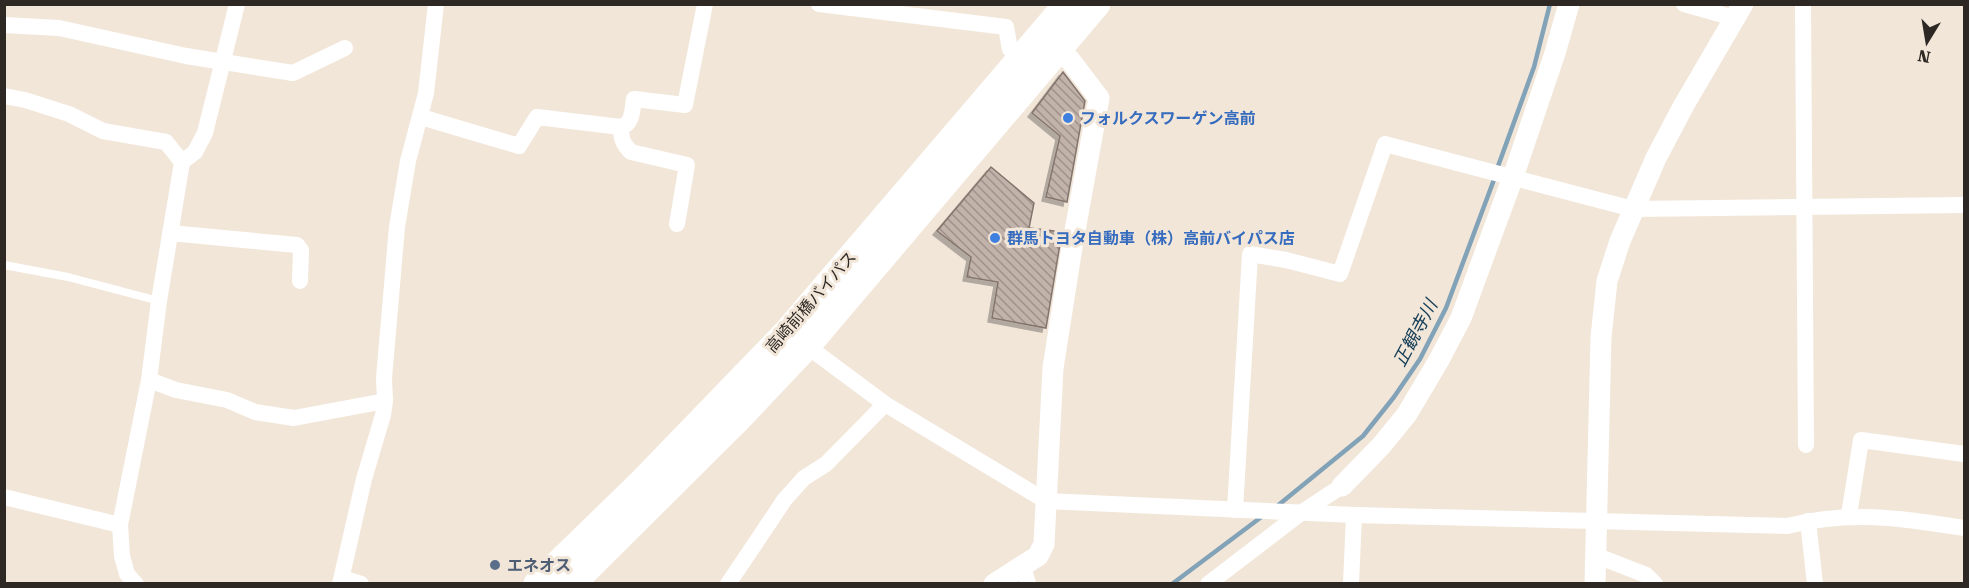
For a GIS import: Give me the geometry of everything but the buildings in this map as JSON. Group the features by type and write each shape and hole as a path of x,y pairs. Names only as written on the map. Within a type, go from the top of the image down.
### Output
{"highway":[{"name":"高崎前橋バイパス","path":"537,584 643,482 786,333 1067,4"},
{"name":"高崎前橋バイパス","path":"572,584 730,427 807,346 1060,51 1097,4"}],"street":[{"path":"136,584 127,574 122,556 120,525 149,380 182,162 195,152 205,133 237,4"},
{"path":"362,584 341,581 363,479 385,401 384,378 397,227 408,161 426,93 436,4"},
{"path":"421,117 519,146 537,117 621,127 626,126 630,121 634,99 685,105 705,4"},
{"path":"819,4 1006,27 1010,49 1021,59"},
{"path":"1208,584 1301,513 1342,486 1381,446 1407,414 1461,318 1513,177 1569,4"},
{"path":"1594,584 1603,309 1613,262 1656,158 1739,11 1684,4"},
{"path":"1803,4 1806,445"},
{"path":"4,25 59,28 222,62 293,73 345,48"},
{"path":"994,584 1026,575 1044,544 1047,522 1046,501 1053,368 1099,98 1070,60 1060,51"},
{"path":"4,96 69,114 103,131 166,142 182,162"},
{"path":"621,127 621,137 631,152 687,165 677,224"},
{"path":"1235,510 1250,254 1286,260 1340,274 1385,144 1633,209 1965,205"},
{"path":"170,233 297,245 301,250 300,281"},
{"path":"807,346 885,404 1046,501 1354,515 1787,526 1808,520 1849,515 1919,521 1965,528"},
{"path":"149,380 176,390 227,400 255,412 294,418 385,401"},
{"path":"728,584 791,492 804,478 826,464 885,404"},
{"path":"1849,515 1861,440 1965,454"},
{"path":"1333,514 1334,501 1342,486"},
{"path":"4,497 120,525"},
{"path":"1351,584 1354,515"},
{"path":"1808,520 1815,584"},
{"path":"1595,555 1647,575 1655,584"}],"lane":[{"path":"4,265 68,277 159,302"}],"waterway":[{"name":"正観寺川","path":"1497,169 1534,67 1550,4"},
{"name":"正観寺川","path":"1276,507 1363,436 1420,359 1446,308 1495,177"},
{"name":"正観寺川","path":"1172,584 1264,515"}],"place":[{"name":"フォルクスワーゲン高前","path":"1068,118"},
{"name":"群馬トヨタ自動車（株）高前バイパス店","path":"995,238"},
{"name":"エネオス","path":"495,565"}]}
